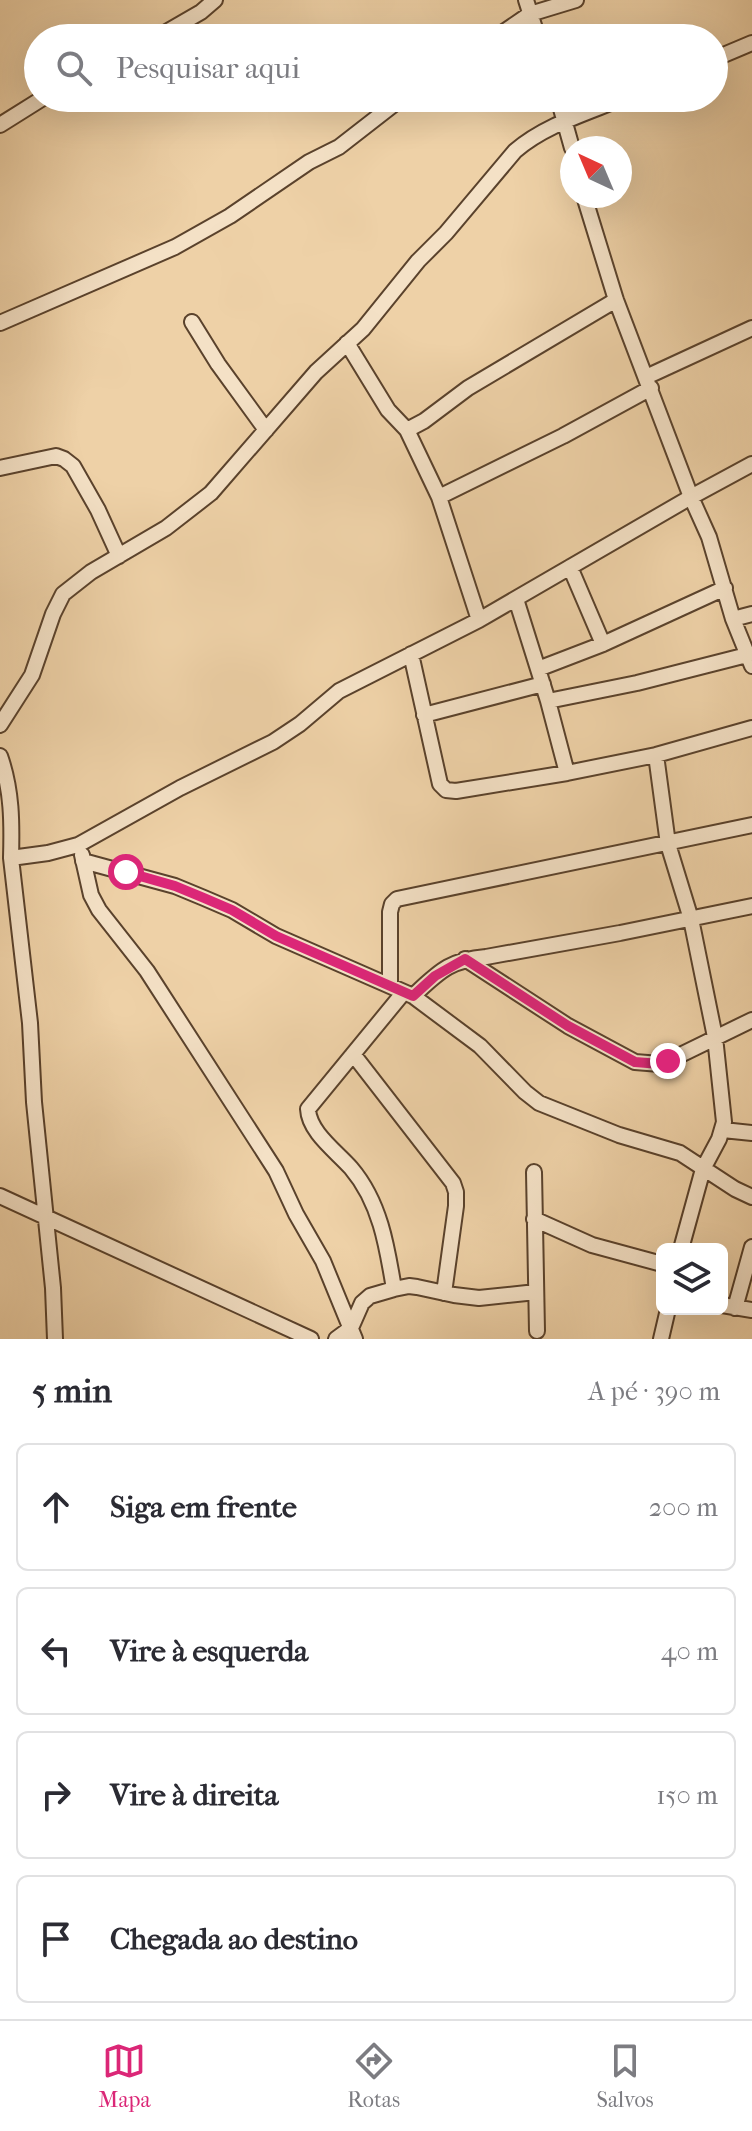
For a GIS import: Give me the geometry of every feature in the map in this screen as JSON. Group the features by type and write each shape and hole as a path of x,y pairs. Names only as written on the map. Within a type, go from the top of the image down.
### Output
{"street":[{"path":"510,24 528,7 576,0"},
{"path":"177,24 209,2"},
{"path":"728,53 752,43"},
{"path":"0,125 24,110"},
{"path":"0,323 175,247 230,216 309,162 339,147 384,112"},
{"path":"563,112 569,136"},
{"path":"0,725 32,675 63,594 91,572 188,512 211,493 316,372 363,329 515,151 535,136 590,112"},
{"path":"548,701 749,660 733,619 709,537 616,300 588,208"},
{"path":"407,430 468,388 616,300"},
{"path":"192,322 266,430"},
{"path":"439,497 563,436 648,382 752,328"},
{"path":"347,343 388,410 407,430 439,497 479,620"},
{"path":"0,468 56,456 64,459 73,466 119,556"},
{"path":"11,858 78,845 180,788 273,742 339,691 479,620 752,464"},
{"path":"570,567 603,644"},
{"path":"424,715 540,676 725,588"},
{"path":"516,599 567,773"},
{"path":"733,619 752,614"},
{"path":"411,654 440,784 446,790 567,773 656,755 752,728"},
{"path":"656,755 668,844 691,919 715,1037 724,1122 703,1169 683,1243"},
{"path":"0,756 8,779 12,812 11,858 30,1023 55,1339"},
{"path":"402,991 390,912 397,899 752,825"},
{"path":"78,845 91,895 99,910 147,971 276,1171 323,1261 353,1334"},
{"path":"83,861 189,892 232,910 276,936 402,991 480,1046 539,1103 619,1135 680,1153 752,1197"},
{"path":"394,1289 385,1237 375,1208 354,1171 308,1119 308,1109 402,991 465,959 752,906"},
{"path":"465,959 568,1026 635,1062 660,1064 752,1020"},
{"path":"353,1054 453,1183 456,1206 444,1293"},
{"path":"723,1130 752,1133"},
{"path":"534,1172 537,1331"},
{"path":"0,1196 278,1332 311,1339"},
{"path":"534,1219 592,1245 656,1262"},
{"path":"752,1247 749,1271 728,1307 752,1310"},
{"path":"353,1334 362,1303 370,1296 394,1289 409,1286 479,1298 536,1292"},
{"path":"661,1339 667,1315"},
{"path":"336,1339 353,1334"}],"route":[{"path":"126,872 175,886 232,910 276,936 413,996 435,976 465,959 568,1026 635,1062 660,1064 668,1061"}]}
